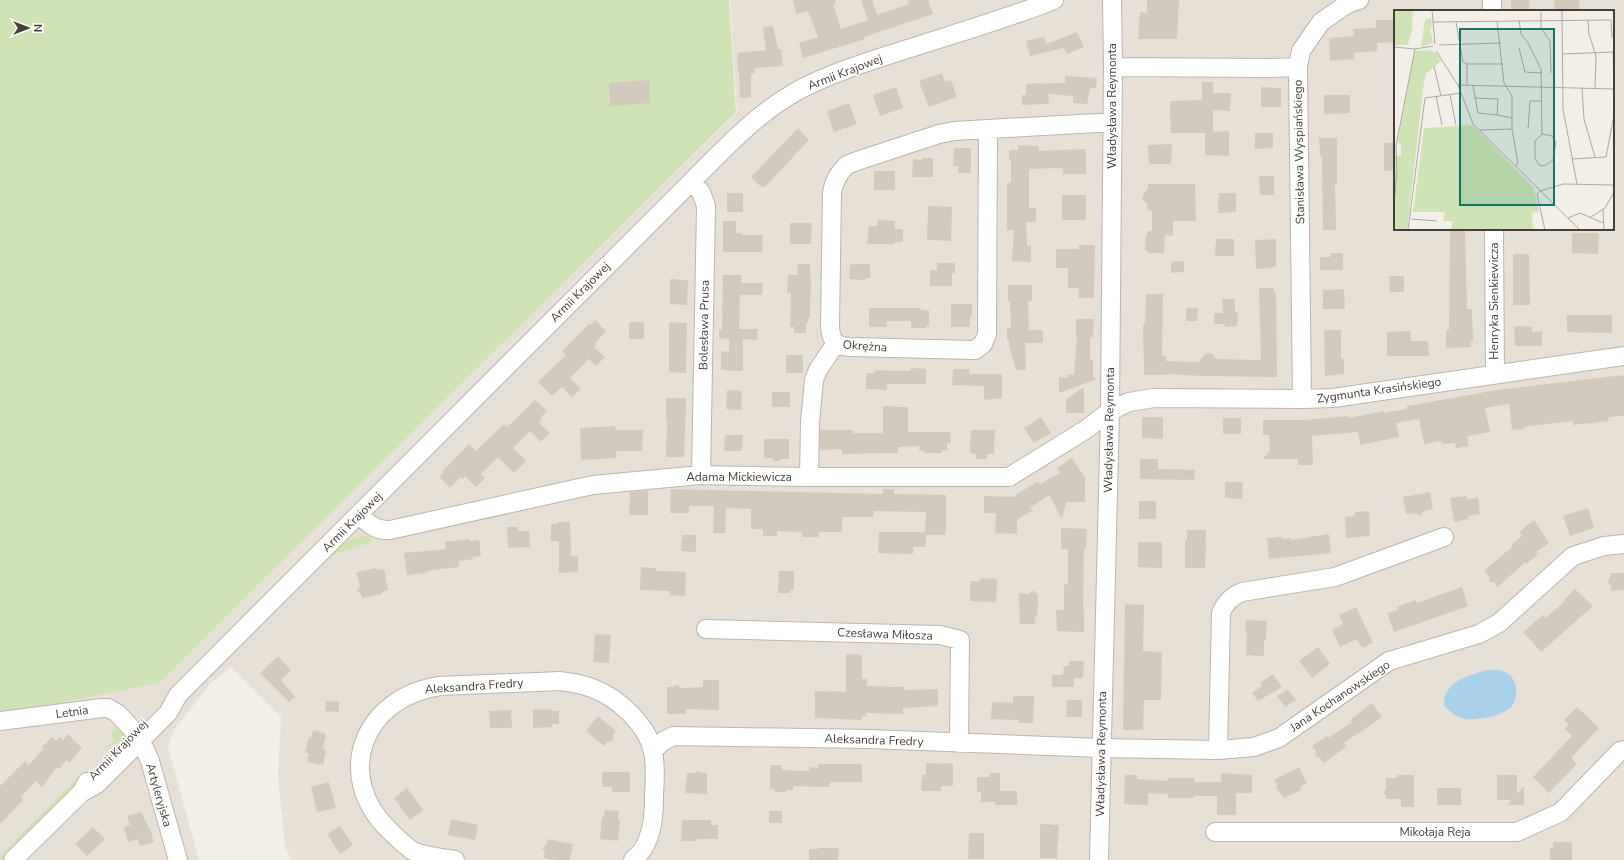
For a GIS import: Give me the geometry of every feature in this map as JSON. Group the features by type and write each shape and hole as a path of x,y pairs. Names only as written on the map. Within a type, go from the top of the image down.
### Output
{"street":[{"name":"Armii Krajowej","path":"13,860 80,793 97,784 138,736 161,705 178,695 752,122 781,101 806,87 843,70 1031,4 1054,0"},
{"name":"Władysława Reymonta","path":"1099,860 1110,411 1113,67 1112,0"},
{"path":"1298,67 1301,51 1321,22 1347,4 1359,0"},
{"name":"Stanisława Wyspiańskiego","path":"1113,67 1298,67 1302,399"},
{"name":"Okrężna","path":"988,129 987,334 983,344 975,350 851,347 836,344 830,336 832,193 834,183 840,172 847,166 857,161 939,134 954,131 988,129 1112,123"},
{"name":"Bolesława Prusa","path":"691,182 701,192 706,206 701,474"},
{"name":"Henryka Sienkiewicza","path":"1494,230 1495,373"},
{"path":"809,477 812,391 818,370 836,344"},
{"name":"Zygmunta Krasińskiego","path":"1110,411 1129,402 1154,398 1333,398 1495,373 1624,356"},
{"name":"Adama Mickiewicza","path":"359,514 374,528 390,530 593,485 701,474 809,477 1009,477 1085,430 1110,411"},
{"path":"1218,750 1221,613 1231,598 1242,592 1335,577 1444,537"},
{"name":"Jana Kochanowskiego","path":"1101,748 1218,750 1254,747 1279,738 1390,661 1479,634 1499,623 1573,556 1604,546 1624,544"},
{"name":"Czesława Miłosza","path":"706,629 940,635 960,640 959,743"},
{"name":"Aleksandra Fredry","path":"455,860 414,851 397,838 380,821 367,802 359,773 360,755 365,738 373,724 386,710 401,698 418,690 440,686 559,681 578,683 593,688 614,700 641,726 649,741 653,751 655,767 654,810 651,826 643,849 633,860"},
{"name":"Letnia","path":"0,721 108,708 117,713 138,736"},
{"name":"Artyleryjska","path":"138,736 150,761 178,860"},
{"name":"Aleksandra Fredry","path":"653,751 662,742 674,736 870,739 1101,748"},
{"name":"Mikołaja Reja","path":"1215,832 1517,832 1561,812 1620,751 1624,750"}],"shaded area":[{"path":"730,0 1624,0 1624,860 292,860 285,848 278,777 281,717 231,667 210,684 173,731 168,747 199,860 0,860 0,715 160,683 737,112"}],"green space":[{"path":"0,0 729,0 736,112 160,683 0,715"},
{"path":"371,536 372,542 326,557 350,540"},
{"path":"119,725 124,733 122,739 99,754 114,739 110,734"},
{"path":"84,771 90,771 71,793 4,860 0,860 0,856"}],"water":[{"path":"1487,670 1506,672 1514,680 1516,694 1514,703 1502,713 1483,718 1465,719 1456,716 1444,705 1448,690 1465,677"}],"building":[{"path":"793,0 835,0 836,3 833,4 841,29 868,20 861,0 872,0 877,15 909,4 907,0 928,0 933,14 864,37 865,39 803,58 799,43 818,37 808,11 796,14"},
{"path":"1147,0 1179,0 1177,39 1138,39 1140,12 1147,13"},
{"path":"1511,0 1529,0 1530,10 1511,10"},
{"path":"1554,0 1579,0 1580,10 1555,10"},
{"path":"1376,20 1394,20 1394,42 1377,43 1377,51 1354,53 1354,59 1330,61 1329,38 1354,36 1353,29 1376,28"},
{"path":"773,26 778,49 781,49 783,66 755,68 755,73 751,74 751,97 740,98 737,59 738,53 766,50 763,27"},
{"path":"1077,32 1084,47 1067,54 1064,48 1030,56 1026,41 1044,37 1046,44"},
{"path":"942,73 945,82 951,80 957,97 929,107 919,81"},
{"path":"1065,76 1097,78 1096,88 1090,88 1087,104 1073,103 1073,96 1048,94 1049,104 1022,105 1022,95 1026,95 1026,84 1065,83"},
{"path":"649,80 650,103 610,106 609,83"},
{"path":"1202,82 1213,82 1213,93 1231,93 1230,111 1213,110 1213,132 1229,131 1229,156 1205,155 1205,133 1171,133 1170,101 1202,100"},
{"path":"896,87 903,108 880,116 873,95"},
{"path":"1261,87 1281,88 1281,107 1261,107"},
{"path":"1324,95 1350,95 1350,113 1324,114"},
{"path":"849,103 857,124 834,132 827,111"},
{"path":"798,128 809,140 765,187 761,187 751,177"},
{"path":"1255,133 1273,133 1273,148 1255,149"},
{"path":"1319,138 1337,138 1337,184 1335,184 1336,230 1323,230 1322,156 1320,156"},
{"path":"1384,143 1394,143 1394,170 1384,171"},
{"path":"1172,144 1171,164 1149,164 1148,145"},
{"path":"1018,145 1039,146 1039,151 1086,149 1086,174 1063,174 1063,168 1029,169 1029,208 1036,208 1036,222 1026,222 1027,246 1031,246 1031,262 1012,261 1014,230 1007,230 1007,183 1011,183 1011,160 1009,160 1009,150 1018,150"},
{"path":"954,148 971,148 971,173 958,173 958,166 953,166"},
{"path":"922,158 933,158 933,177 912,177 913,159 922,160"},
{"path":"874,171 895,171 895,190 874,190"},
{"path":"1259,176 1274,176 1274,195 1260,195"},
{"path":"1148,184 1195,184 1196,221 1173,221 1173,236 1165,235 1164,253 1149,253 1145,249 1146,235 1149,231 1152,231 1152,211 1147,210 1147,203 1142,200 1144,193 1148,189"},
{"path":"727,193 743,193 743,212 727,212"},
{"path":"1219,193 1236,193 1236,212 1218,213"},
{"path":"1062,195 1086,195 1086,220 1062,220"},
{"path":"928,206 952,207 951,241 927,240"},
{"path":"878,220 895,221 895,229 903,229 903,242 895,242 894,244 867,244 869,226 877,226"},
{"path":"723,221 736,221 736,233 742,233 741,235 763,235 762,252 723,252"},
{"path":"790,223 812,223 811,244 790,244"},
{"path":"1450,230 1465,230 1467,309 1472,309 1473,341 1471,341 1471,347 1446,348 1446,330 1449,330"},
{"path":"1572,233 1599,233 1598,254 1572,253"},
{"path":"1216,239 1234,239 1234,256 1215,256"},
{"path":"1276,239 1276,267 1256,269 1255,240"},
{"path":"1079,245 1095,245 1094,298 1078,298 1079,288 1068,288 1068,268 1056,268 1056,249 1079,249"},
{"path":"1330,253 1343,253 1343,270 1320,270 1320,257 1330,257"},
{"path":"1513,254 1529,254 1530,305 1513,305"},
{"path":"1184,261 1184,272 1171,273 1171,262"},
{"path":"937,263 955,263 955,273 952,273 952,286 930,286 930,270 937,270"},
{"path":"798,264 810,264 810,318 808,318 808,323 806,323 806,333 794,333 794,327 790,327 791,293 787,293 788,275 797,275"},
{"path":"850,264 870,264 870,278 865,278 865,280 849,279"},
{"path":"723,275 741,275 741,283 763,283 762,295 740,295 739,329 758,329 757,340 743,339 743,371 721,370 721,351 729,352 729,339 719,338 719,330 722,330"},
{"path":"1389,276 1404,276 1404,292 1390,292"},
{"path":"670,279 688,280 687,305 670,304"},
{"path":"1008,285 1032,285 1032,301 1028,301 1029,330 1043,330 1043,343 1025,343 1026,370 1016,370 1009,340 1007,340 1007,328 1011,328"},
{"path":"1259,288 1274,288 1274,293 1276,293 1277,377 1166,374 1144,375 1143,326 1145,322 1146,294 1163,294 1162,356 1166,356 1166,361 1198,362 1205,354 1209,353 1213,354 1216,359 1261,360"},
{"path":"1344,289 1345,309 1323,309 1323,290"},
{"path":"1222,299 1235,299 1235,312 1238,312 1237,326 1225,327 1225,324 1214,324 1214,313 1223,313"},
{"path":"951,304 972,304 970,327 951,327"},
{"path":"869,308 921,308 921,310 929,310 929,326 926,326 926,328 911,328 911,321 887,321 887,327 869,327"},
{"path":"1186,308 1198,308 1197,321 1186,321"},
{"path":"1567,315 1612,315 1612,333 1567,332"},
{"path":"1076,319 1094,319 1093,337 1090,337 1090,360 1093,360 1093,378 1097,379 1059,393 1059,377 1068,378 1068,374 1074,375 1077,337"},
{"path":"595,320 606,331 595,343 597,344 594,347 605,357 596,366 589,359 570,378 581,389 572,397 562,387 552,396 538,382 566,355 562,351 590,323 591,325"},
{"path":"629,322 644,322 644,339 629,339"},
{"path":"669,322 687,323 686,373 669,372"},
{"path":"1514,327 1532,327 1532,332 1542,331 1542,346 1515,346"},
{"path":"1324,330 1341,330 1341,359 1344,359 1344,374 1325,376"},
{"path":"1411,331 1411,341 1428,341 1429,356 1387,356 1387,332"},
{"path":"786,355 803,355 803,373 786,373"},
{"path":"911,368 926,369 926,384 887,384 887,390 866,389 866,373 875,373 875,370 911,371"},
{"path":"953,369 969,369 969,374 1002,374 1002,398 984,400 984,386 952,385"},
{"path":"1624,375 1624,416 1608,417 1609,421 1573,425 1573,421 1529,426 1524,427 1524,429 1512,430 1509,404 1485,408 1490,432 1467,436 1469,446 1456,448 1455,443 1442,444 1442,441 1424,444 1419,419 1396,423 1399,437 1360,445 1358,432 1312,436 1313,465 1298,465 1298,459 1263,459 1270,450 1269,435 1263,435 1263,420 1305,420 1349,416 1349,418 1384,411 1384,413 1407,409 1407,406 1497,390"},
{"path":"1084,387 1084,413 1066,413 1066,399"},
{"path":"727,390 742,391 741,410 726,409"},
{"path":"772,392 790,392 790,407 772,407"},
{"path":"666,398 686,398 684,457 666,457"},
{"path":"535,400 547,411 540,418 542,420 539,423 550,433 541,442 530,431 513,448 526,461 514,473 498,457 481,474 485,478 476,487 465,476 463,479 461,477 450,488 439,477 469,444 476,451 504,424 507,427"},
{"path":"883,406 908,407 908,432 950,432 951,443 947,443 947,450 942,450 942,453 924,453 924,451 919,450 919,446 898,447 898,453 842,454 842,449 820,450 820,430 853,430 853,433 883,433"},
{"path":"1041,417 1051,433 1034,443 1024,428"},
{"path":"1142,417 1163,417 1163,439 1142,438"},
{"path":"1223,418 1241,418 1241,434 1223,434"},
{"path":"615,426 616,430 643,430 642,451 616,451 617,458 581,460 580,428"},
{"path":"971,430 995,430 994,454 987,454 987,459 976,459 976,454 970,453"},
{"path":"725,435 743,435 742,451 724,451"},
{"path":"764,439 789,439 789,459 774,461 772,458 764,458"},
{"path":"1072,458 1085,478 1085,502 1066,502 1062,519 1049,495 1030,508 1032,511 1017,520 1017,534 995,533 996,513 984,513 984,496 1013,497 1038,481 1040,484 1060,473 1057,468"},
{"path":"1140,459 1158,459 1158,469 1195,470 1194,480 1140,479"},
{"path":"1225,482 1243,482 1242,499 1225,498"},
{"path":"671,489 883,494 883,489 894,489 894,494 946,495 946,530 945,535 926,535 926,547 913,547 913,554 878,553 879,532 925,532 926,512 873,511 873,517 842,517 842,532 819,532 819,537 802,537 802,532 777,531 777,536 763,536 763,529 751,529 751,509 726,508 725,533 713,533 714,506 689,506 689,513 670,513"},
{"path":"648,491 648,515 629,515 630,492"},
{"path":"1430,492 1433,509 1423,511 1421,516 1416,513 1406,514 1403,497"},
{"path":"1466,496 1467,499 1478,498 1480,514 1468,516 1469,519 1454,522 1450,498"},
{"path":"1139,501 1156,501 1156,519 1139,519"},
{"path":"1588,508 1594,528 1570,536 1563,516"},
{"path":"1369,511 1370,536 1346,538 1345,517 1355,516 1355,512"},
{"path":"1534,520 1549,543 1536,552 1538,555 1526,564 1525,562 1498,587 1494,582 1489,582 1490,577 1484,571 1513,546 1511,545 1522,536 1519,532"},
{"path":"558,522 570,522 571,556 578,556 578,572 559,573 559,541 551,541 551,524 557,524"},
{"path":"507,527 518,527 518,531 529,531 530,547 508,548"},
{"path":"1061,528 1087,529 1086,549 1084,549 1084,632 1057,631 1056,610 1064,610 1064,584 1068,585 1068,549 1061,549"},
{"path":"1187,530 1206,530 1205,568 1185,568 1185,540 1187,540"},
{"path":"1329,534 1331,553 1269,559 1267,538 1282,537 1283,539 1291,538 1291,540"},
{"path":"682,535 696,535 696,552 681,551"},
{"path":"470,539 470,541 479,540 481,556 459,561 459,567 407,575 404,553 446,549 445,542"},
{"path":"1138,542 1162,542 1162,568 1138,567"},
{"path":"641,567 656,568 656,571 686,572 685,596 670,595 670,591 640,590"},
{"path":"377,568 377,570 384,569 388,590 382,592 382,594 362,598 361,594 357,591 360,587 356,572"},
{"path":"779,571 794,571 794,590 790,590 790,593 778,593"},
{"path":"1610,573 1624,573 1624,590 1611,591 1611,585 1607,582 1610,578"},
{"path":"980,578 997,579 996,602 970,601 970,581 980,581"},
{"path":"1462,587 1468,606 1394,632 1387,613 1398,610 1397,607 1416,600 1417,603"},
{"path":"1575,589 1593,606 1541,652 1523,632 1543,615 1546,618 1565,601 1564,600"},
{"path":"1033,590 1038,595 1037,617 1035,617 1035,624 1020,624 1019,593 1029,594"},
{"path":"1125,604 1144,605 1143,651 1162,652 1161,700 1144,700 1143,730 1123,730"},
{"path":"1356,607 1373,643 1362,648 1357,639 1340,647 1332,630 1343,624 1339,615"},
{"path":"1246,620 1267,621 1266,640 1264,640 1264,656 1246,655"},
{"path":"595,634 611,635 609,663 593,662"},
{"path":"1318,647 1330,664 1312,678 1299,661"},
{"path":"846,654 862,655 862,679 867,679 867,686 904,687 904,690 938,689 938,706 903,708 903,714 866,713 866,716 862,716 862,720 815,718 815,691 846,692"},
{"path":"278,656 291,670 281,680 295,697 289,702 260,673"},
{"path":"1069,661 1084,661 1083,678 1074,678 1074,687 1052,687 1052,675 1063,675 1064,666 1069,666"},
{"path":"1273,674 1282,687 1258,701 1252,693 1262,686 1260,683"},
{"path":"703,680 719,680 719,710 686,709 686,714 667,714 667,687 673,687 677,684 681,688 703,687"},
{"path":"1288,689 1296,700 1285,707 1277,696"},
{"path":"1013,696 1034,696 1033,723 1018,723 1018,720 991,719 992,702 1013,703"},
{"path":"1067,700 1082,700 1082,717 1066,717"},
{"path":"326,701 339,702 339,712 325,711"},
{"path":"1372,703 1382,717 1344,743 1346,747 1324,763 1320,758 1315,756 1316,751 1312,746 1327,736 1328,738 1352,722 1350,720"},
{"path":"1577,707 1599,728 1571,758 1577,764 1549,793 1533,777 1572,736 1565,729 1569,724 1564,720"},
{"path":"551,709 551,711 559,711 559,724 552,724 552,727 533,728 533,710"},
{"path":"511,710 512,728 490,728 489,711"},
{"path":"598,716 616,731 613,734 613,741 607,742 604,746 586,731"},
{"path":"313,730 326,734 323,748 326,750 323,765 307,762 309,753 305,753 309,737 311,738"},
{"path":"68,734 82,748 69,763 67,760 60,768 56,768 42,787 36,781 21,797 23,800 0,824 0,786 25,761 29,765 44,748 42,747 52,737 56,741 60,737 63,740"},
{"path":"926,763 953,764 953,786 941,786 941,791 921,791 922,775 926,775"},
{"path":"818,764 862,764 862,782 830,782 830,787 793,786 793,790 786,790 786,792 775,792 775,790 770,788 770,765 782,765 782,770 809,771 809,767 818,768"},
{"path":"1299,767 1307,783 1300,787 1301,790 1284,798 1276,788 1277,785 1274,780"},
{"path":"698,771 701,773 707,773 707,794 685,793 687,773 695,773"},
{"path":"602,772 630,772 630,792 612,792 612,787 602,787"},
{"path":"990,773 1000,773 1000,791 1017,791 1017,805 995,805 995,802 981,802 981,792 977,792 977,777 990,777"},
{"path":"1221,773 1252,775 1252,793 1236,793 1236,815 1217,815 1217,796 1168,798 1168,794 1148,793 1148,805 1124,804 1125,775 1137,775 1137,779 1168,781 1168,778 1194,778 1194,782 1221,782"},
{"path":"1397,775 1414,775 1414,807 1401,807 1401,799 1386,799 1386,795 1383,793 1386,789 1386,778 1397,778"},
{"path":"1497,775 1517,775 1517,794 1524,786 1524,805 1507,805 1511,800 1497,800"},
{"path":"329,782 336,808 317,812 311,787"},
{"path":"407,788 423,810 410,820 394,798"},
{"path":"1437,788 1461,788 1461,805 1437,805"},
{"path":"605,810 619,811 618,819 620,819 618,841 600,839 602,817 604,817"},
{"path":"769,811 782,811 782,823 769,823"},
{"path":"142,812 154,842 140,846 138,839 128,842 124,827 130,825 127,816"},
{"path":"451,819 478,825 475,840 448,835"},
{"path":"682,820 711,820 711,825 718,825 718,839 681,841"},
{"path":"1040,824 1059,825 1057,858 1040,858"},
{"path":"340,826 353,845 340,854 327,834"},
{"path":"93,827 105,839 87,856 75,844"},
{"path":"969,833 984,833 984,859 968,859"},
{"path":"547,839 573,844 570,860 554,860 544,858 545,852 542,848 546,845"},
{"path":"1553,842 1572,842 1572,860 1550,860 1550,848 1553,848"},
{"path":"839,848 838,860 809,860 809,849"}]}
